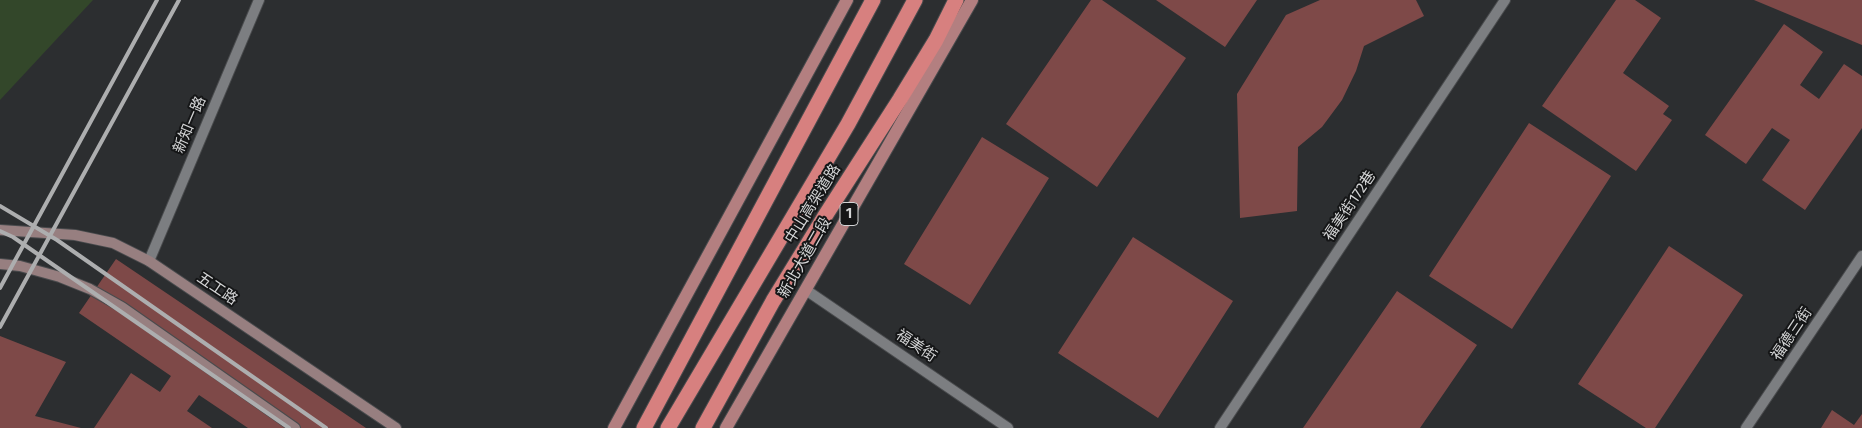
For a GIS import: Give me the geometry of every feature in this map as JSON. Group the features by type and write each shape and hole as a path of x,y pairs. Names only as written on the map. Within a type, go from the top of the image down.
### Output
{"highway":[{"path":"644,428 873,0"},
{"path":"668,428 848,124 915,0"},
{"name":"中山高架道路","path":"703,428 773,301 936,40 956,0"}],"main road":[{"path":"614,428 847,0"},
{"name":"新北大道二段","path":"726,428 972,0"}],"street":[{"name":"新知一路","path":"149,261 259,0"},
{"name":"福美街172巷","path":"1220,428 1505,0"},
{"name":"五工路","path":"0,230 75,235 113,243 149,261 396,428"},
{"name":"福德三街","path":"1746,428 1862,256"},
{"path":"0,264 20,266 60,277 90,289 122,307 295,428"},
{"name":"福美街","path":"806,290 1008,428"}],"green space":[{"path":"0,0 93,0 0,100"}],"building":[{"path":"1091,0 1102,0 1186,58 1097,187 1006,124"},
{"path":"1156,0 1257,0 1225,47"},
{"path":"1320,0 1416,0 1424,16 1364,46 1356,71 1342,100 1322,127 1298,147 1297,211 1240,218 1237,94 1286,15"},
{"path":"1616,0 1635,0 1661,18 1623,73 1669,106 1663,114 1672,120 1636,171 1542,106"},
{"path":"1754,0 1862,0 1862,45"},
{"path":"1784,24 1823,52 1800,85 1819,99 1844,64 1862,76 1862,128 1805,210 1762,180 1790,140 1772,128 1746,164 1705,135"},
{"path":"1529,123 1611,176 1512,329 1429,276"},
{"path":"982,137 1049,178 970,305 904,264"},
{"path":"1133,237 1233,301 1158,418 1058,353"},
{"path":"1669,246 1743,295 1655,428 1646,428 1578,384"},
{"path":"116,259 366,428 248,428 199,395 187,411 212,428 94,428 131,373 160,392 171,376 79,313"},
{"path":"1397,291 1477,345 1420,428 1303,428"},
{"path":"0,336 66,362 35,416 81,428 0,428"},
{"path":"1832,410 1854,425 1862,414 1862,428 1821,428"}],"railway":[{"path":"0,288 157,0"},
{"path":"0,327 179,0"},
{"path":"0,206 57,240 326,428"},
{"path":"0,231 13,237 289,428"}]}
